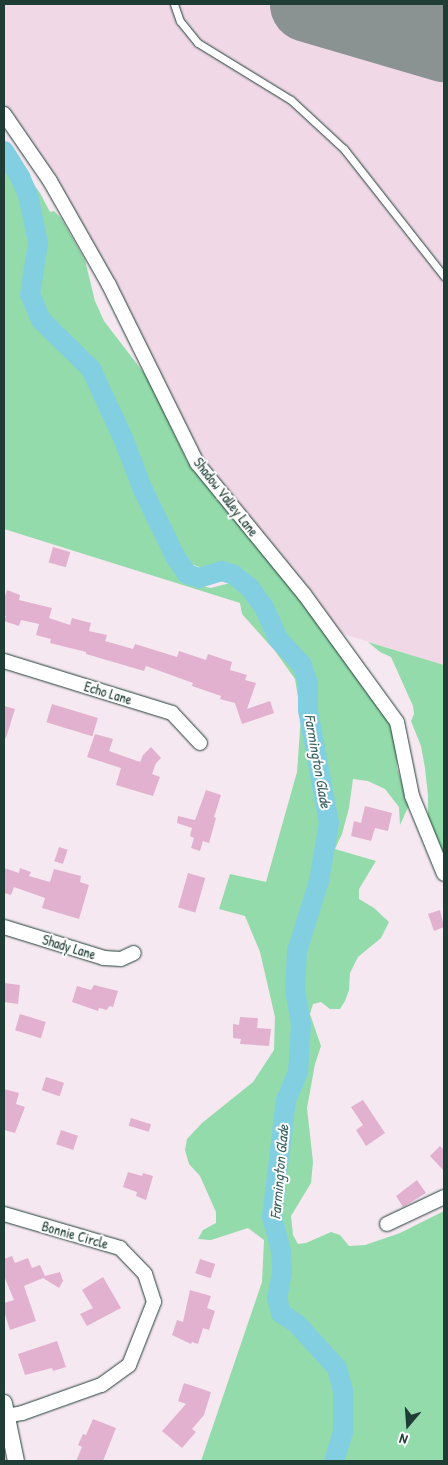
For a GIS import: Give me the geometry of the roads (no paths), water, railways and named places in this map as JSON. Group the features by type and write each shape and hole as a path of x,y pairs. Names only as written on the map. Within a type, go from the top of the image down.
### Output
{"street":[{"name":"Shadow Valley Lane","path":"4,114 50,181 109,285 197,464 304,594 398,722 412,796 444,874"},
{"name":"Echo Lane","path":"4,661 172,713 200,743"},
{"name":"Shady Lane","path":"4,927 104,958 121,959 134,953"},
{"path":"387,1224 444,1197"},
{"name":"Bonnie Circle","path":"4,1214 120,1248 145,1274 154,1302 128,1365 101,1385 5,1410"},
{"path":"5,1410 7,1438 16,1461"}],"lane":[{"path":"174,4 180,21 198,43 291,100 344,149 444,276"}],"waterway":[{"name":"Farmington Glade","path":"4,151 20,177 28,195 38,243 30,294 41,320 91,369 123,438 143,490 176,558 187,574 199,578 222,571 234,575 250,588 264,607 278,639 302,665 308,683 308,710 329,823 319,881 297,951 295,990 301,1023 298,1072 286,1100 272,1217 281,1251 282,1273 277,1298 281,1313 297,1324 337,1368 343,1391 343,1432 334,1461"}]}
